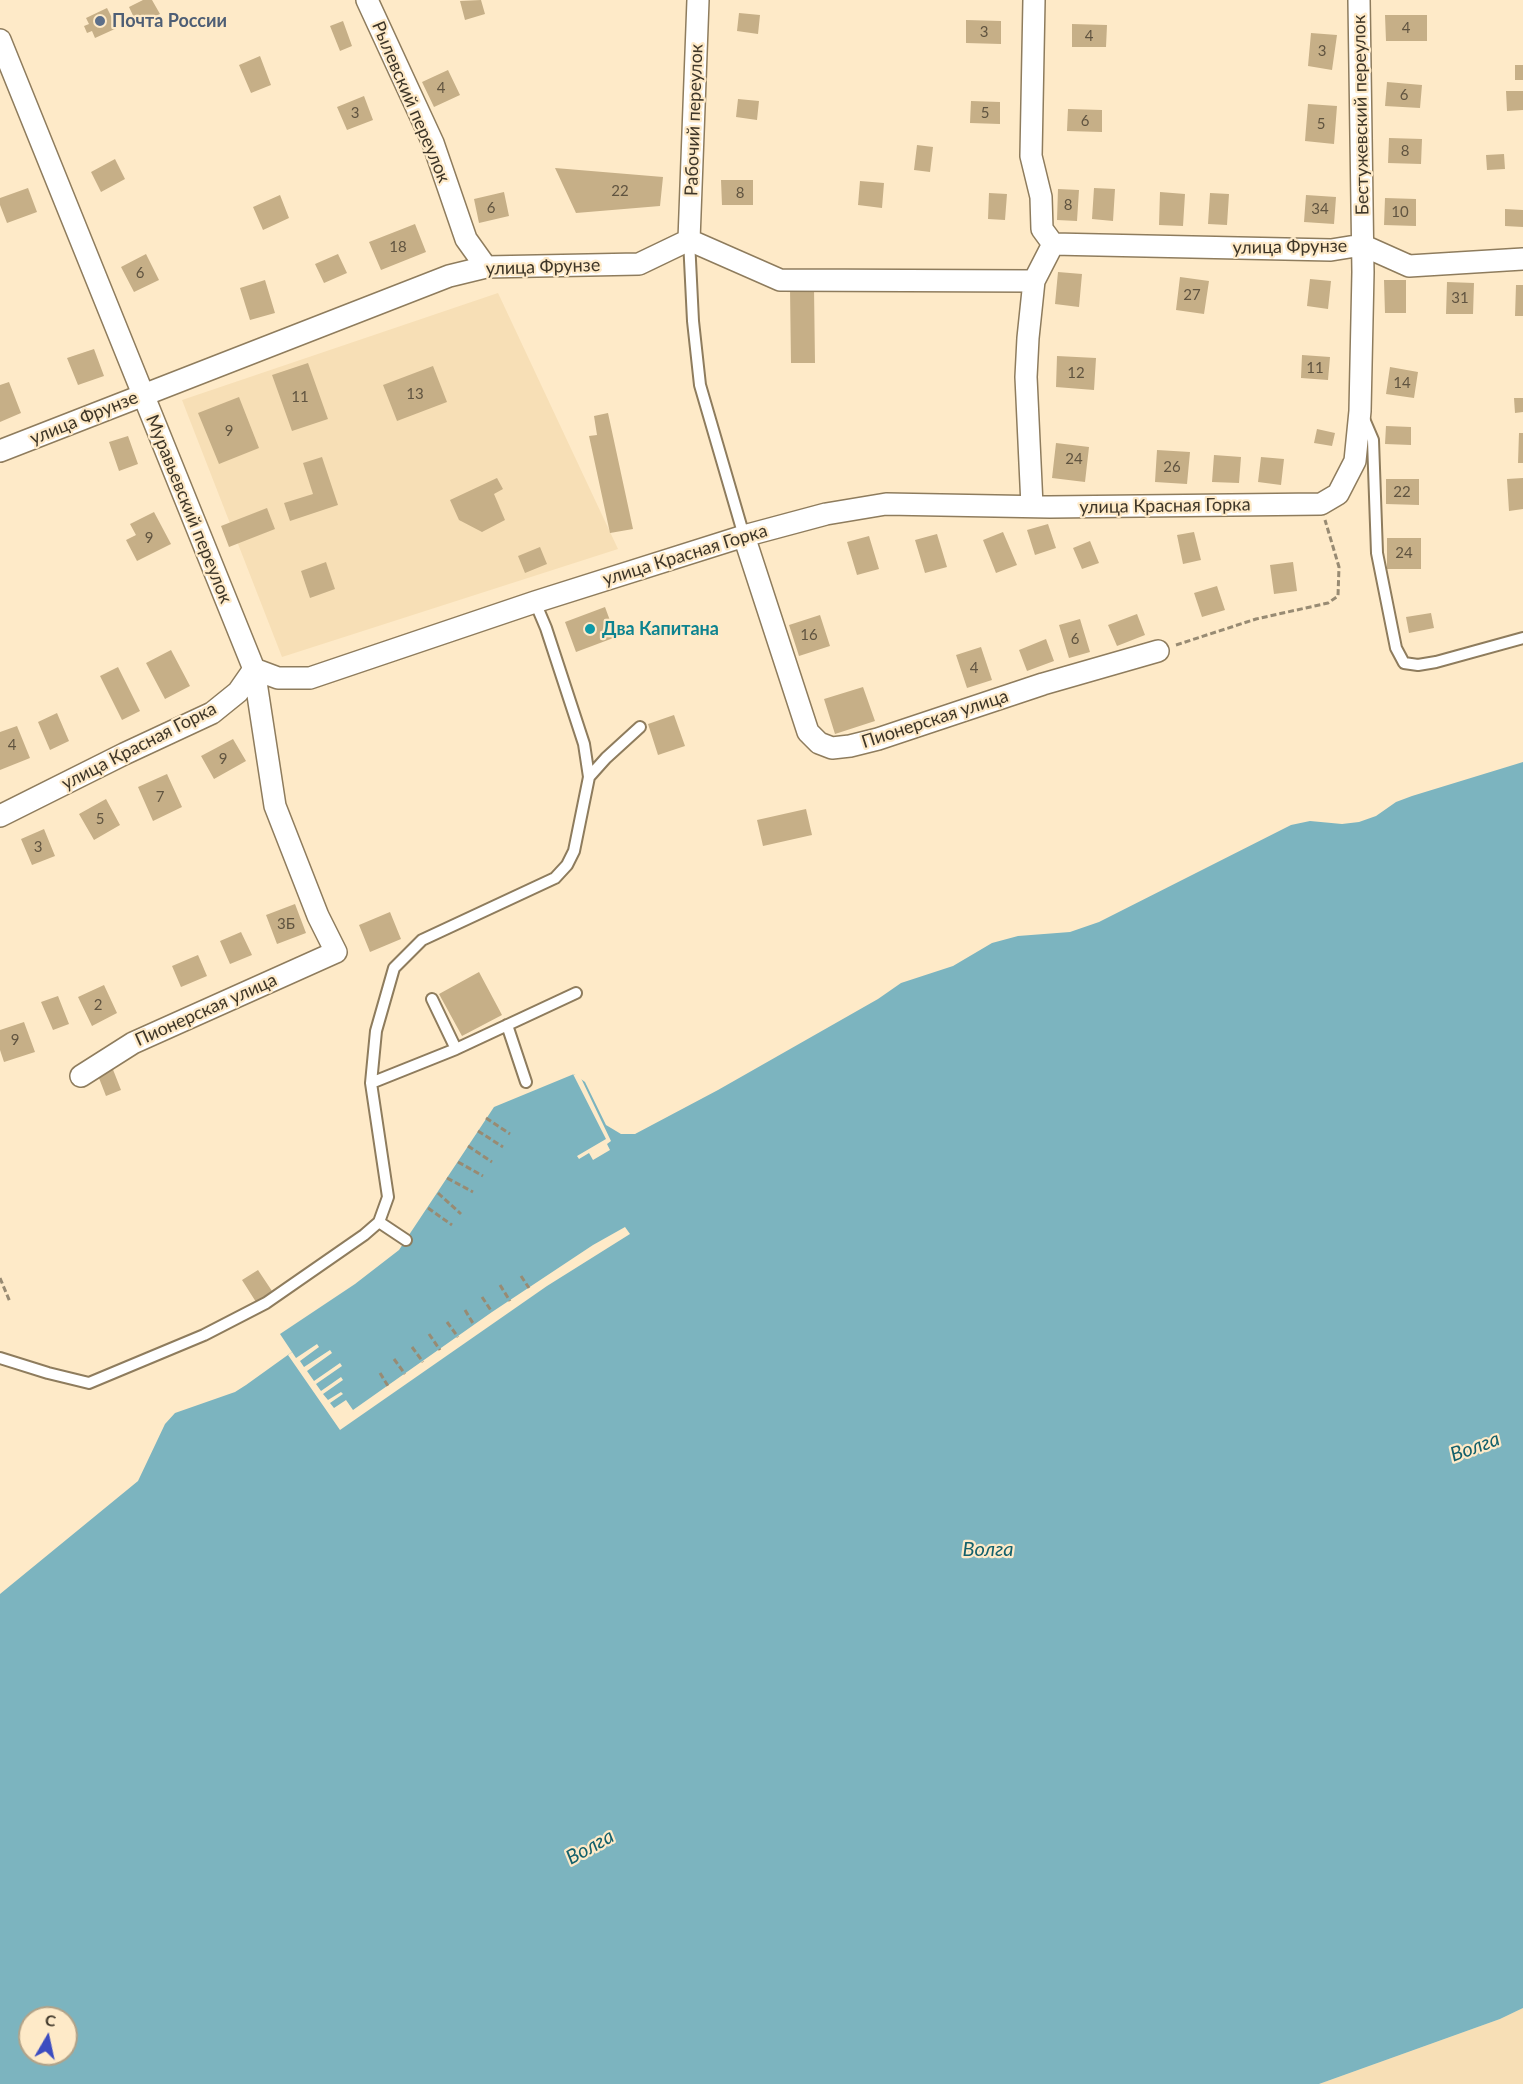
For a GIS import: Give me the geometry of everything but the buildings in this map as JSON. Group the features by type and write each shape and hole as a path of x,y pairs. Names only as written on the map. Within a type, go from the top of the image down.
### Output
{"street":[{"name":"Рылевский переулок","path":"367,0 433,143 466,239 486,267"},
{"name":"Рабочий переулок","path":"689,240 698,0"},
{"path":"1032,506 1026,377 1034,281 1053,244 1041,229 1041,197 1030,156 1034,0"},
{"name":"Бестужевский переулок","path":"1359,0 1362,245 1360,411"},
{"name":"Муравьевский переулок","path":"0,40 254,669 275,806 318,916 336,952"},
{"name":"улица Фрунзе","path":"0,451 449,276 486,267 639,264 689,240"},
{"path":"689,240 780,279 1034,281"},
{"name":"улица Фрунзе","path":"1053,244 1331,250 1362,245 1409,266 1523,259"},
{"path":"1321,504 1338,494 1355,461 1360,411"},
{"name":"улица Красная Горка","path":"0,816 212,713 238,692 254,669 278,678 310,678 535,602 744,536 826,514 886,504 1032,506 1321,504"},
{"name":"Пионерская улица","path":"744,536 808,732 819,743 831,748 878,739 1043,684 1158,651"},
{"name":"Пионерская улица","path":"81,1076 133,1043 336,952"}],"lane":[{"path":"689,240 693,321 700,385 744,536"},
{"path":"1360,411 1373,440 1377,553 1396,648 1404,663 1418,665 1436,662 1523,638"},
{"path":"0,1358 89,1383 204,1335 266,1303 364,1235 379,1222 388,1197 370,1083 376,1032 394,968 423,940 555,878 567,865 574,851 590,777 584,744 546,628 535,602"},
{"path":"590,777 606,758 640,727"},
{"path":"370,1083 456,1049 576,993"},
{"path":"432,999 456,1049"},
{"path":"507,1025 526,1082"},
{"path":"379,1222 406,1240"}],"path":[{"path":"1158,651 1256,619 1328,603 1338,597 1339,567 1321,504"},
{"path":"486,1118 510,1134"},
{"path":"478,1131 503,1147"},
{"path":"468,1146 492,1162"},
{"path":"458,1162 483,1176"},
{"path":"447,1178 473,1192"},
{"path":"438,1193 460,1214"},
{"path":"428,1208 452,1225"},
{"path":"521,1276 529,1288"},
{"path":"0,1278 10,1302"},
{"path":"500,1285 510,1300"},
{"path":"482,1297 492,1312"},
{"path":"465,1310 474,1325"},
{"path":"447,1322 458,1337"},
{"path":"429,1334 440,1350"},
{"path":"412,1347 423,1362"},
{"path":"394,1359 405,1374"},
{"path":"380,1373 388,1386"}],"shaded area":[{"path":"498,293 618,549 282,657 182,400"},
{"path":"1523,2008 1523,2084 1319,2084 1500,2019"}],"water":[{"name":"Волга","path":"1523,762 1523,2008 1500,2019 1319,2084 0,2084 0,1594 138,1481 165,1424 175,1413 235,1392 292,1352 280,1334 355,1284 399,1250 494,1107 574,1074 585,1082 606,1125 621,1134 635,1134 718,1090 878,999 901,983 953,966 992,943 1018,936 1070,932 1099,922 1291,825 1310,821 1342,824 1359,822 1376,816 1396,802"}],"pier":[{"path":"573,1074 580,1076 611,1141 607,1144 610,1150 593,1160 589,1153 579,1159 577,1156 606,1139"},
{"path":"625,1227 630,1234 547,1286 340,1430 288,1355 292,1352 296,1358 317,1344 319,1347 300,1361 304,1367 330,1350 332,1353 307,1371 314,1381 340,1363 342,1366 316,1384 321,1391 341,1377 343,1380 323,1394 328,1400 341,1392 343,1394 330,1403 334,1408 346,1400 353,1410 492,1312 593,1245"}],"place":[{"name":"Почта России","path":"100,21"},
{"name":"Два Капитана","path":"590,629"}]}
